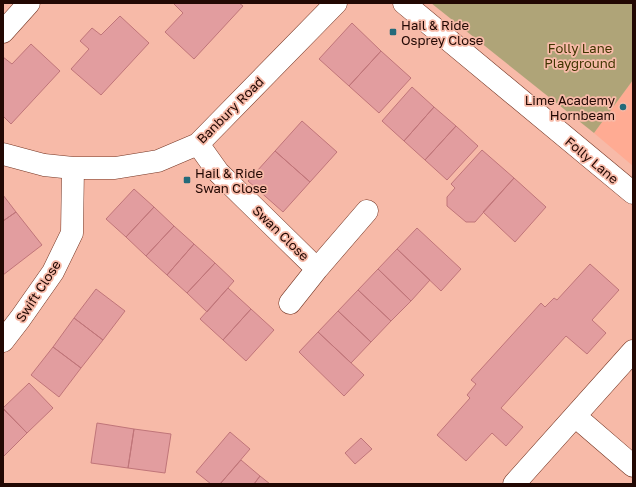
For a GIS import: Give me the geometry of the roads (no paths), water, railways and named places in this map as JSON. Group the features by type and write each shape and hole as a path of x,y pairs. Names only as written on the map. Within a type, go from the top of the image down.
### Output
{"street":[{"path":"3,32 28,3"},
{"name":"Banbury Road","path":"3,154 44,165 73,168 115,168 158,161 198,144 336,3"},
{"name":"Folly Lane","path":"404,3 633,193"},
{"name":"Swan Close","path":"198,144 218,172 317,268"},
{"name":"Swift Close","path":"3,341 53,272 72,233 73,168"},
{"name":"Swan Close","path":"290,303 317,268 367,211"},
{"path":"514,484 633,351"},
{"path":"575,416 633,466"}],"place":[{"name":"Hail & Ride Osprey Close","path":"393,32"},
{"name":"Lime Academy Hornbeam","path":"623,107"},
{"name":"Hail & Ride Swan Close","path":"187,180"}],"park label":[{"name":"Folly Lane Playground","path":"580,56"}]}
